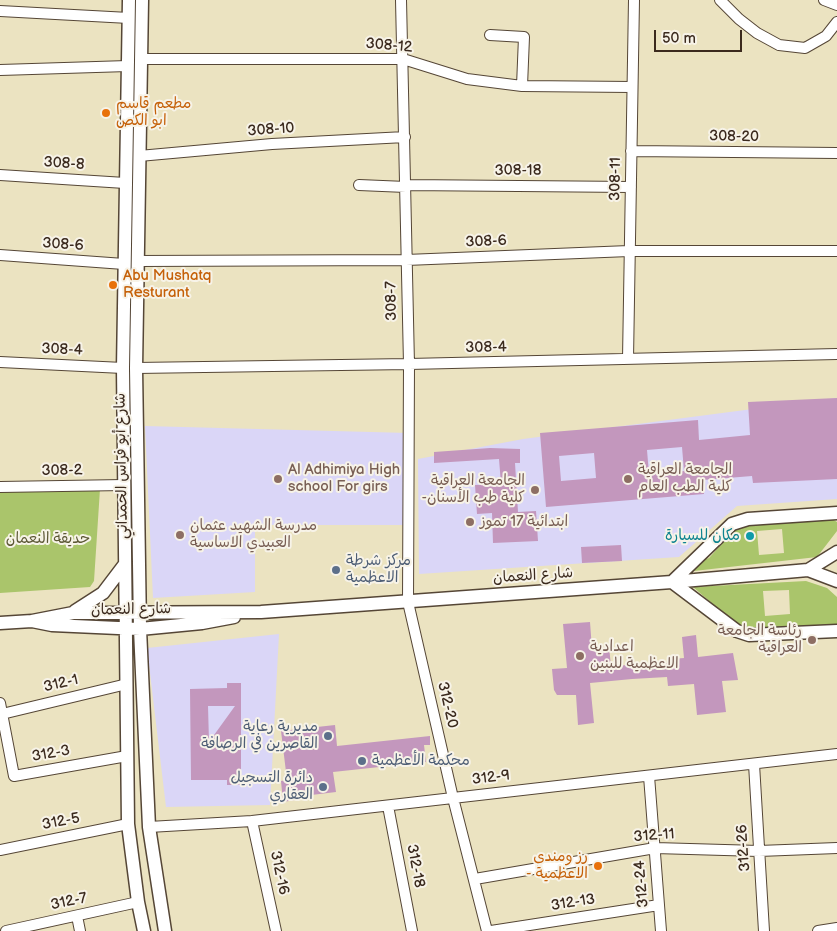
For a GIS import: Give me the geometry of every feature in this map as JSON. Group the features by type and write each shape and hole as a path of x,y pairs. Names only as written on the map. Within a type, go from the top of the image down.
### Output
{"street":[{"name":"شارع أبو فراس الحمداني","path":"129,0 125,183 131,263"},
{"name":"شارع أبو فراس الحمداني","path":"142,0 139,156 131,263 130,368 124,485 128,824 138,902 144,931"},
{"name":"308-7","path":"400,0 405,137 409,364 408,602"},
{"name":"308-11","path":"628,359 634,0"},
{"path":"720,0 739,19 757,33 779,45 805,48 826,36 837,22"},
{"path":"824,0 837,6"},
{"path":"0,11 129,18"},
{"path":"490,35 524,37 522,86"},
{"name":"308-12","path":"141,59 403,59 467,78 522,86 632,87"},
{"path":"0,70 128,66"},
{"name":"308-10","path":"139,156 272,144 405,137"},
{"name":"308-20","path":"631,151 837,153"},
{"name":"308-8","path":"0,174 125,183"},
{"name":"308-18","path":"359,185 630,187"},
{"name":"308-6","path":"0,256 131,263 406,260 629,251 837,251"},
{"name":"308-4","path":"0,362 130,368 409,364 837,354"},
{"name":"شارع أبو فراس الحمداني","path":"130,368 149,827 158,898 165,931"},
{"name":"308-2","path":"0,487 124,485"},
{"path":"837,513 748,519 732,524 672,582 737,630 749,635 837,631"},
{"path":"837,553 837,581"},
{"name":"شارع النعمان","path":"0,623 32,621 73,613 261,612 672,582 808,570 837,553"},
{"path":"73,613 103,593 125,564"},
{"name":"شارع النعمان","path":"808,570 837,581"},
{"name":"312-20","path":"408,602 453,798 487,931"},
{"name":"شارع النعمان","path":"32,621 52,625 140,629 202,623 261,612"},
{"name":"312-1","path":"2,714 127,684"},
{"name":"312-3","path":"0,703 4,743 14,776 127,756"},
{"name":"312-9","path":"149,827 252,821 837,754"},
{"name":"312-26","path":"754,764 764,931"},
{"name":"312-24","path":"649,776 661,931"},
{"name":"312-18","path":"388,806 412,931"},
{"name":"312-16","path":"252,821 276,931"},
{"name":"312-5","path":"0,850 128,824"},
{"name":"312-11","path":"474,879 654,848 759,851 837,848"},
{"path":"138,902 158,898"},
{"name":"312-7","path":"6,931 18,930 138,902"},
{"name":"312-13","path":"492,931 659,905"},
{"path":"77,916 80,931"},
{"path":"818,931 837,928"}],"shaded area":[{"name":"الجامعة العراقية كلية الطب العام","path":"837,398 837,499 737,506 679,557 419,574 418,459 523,439"},
{"name":"Al Adhimiya High school For girs","path":"145,426 409,433 408,525 255,525 255,592 153,598"},
{"path":"279,634 270,805 166,807 147,648"}],"green space":[{"name":"حديقة النعمان","path":"0,489 100,489 94,581 90,587 0,593"},
{"path":"832,519 837,522 837,531 817,557 694,571 703,560 709,558 738,526","holes":["782,529 784,553 759,555 757,531"]},
{"path":"806,581 827,588 837,597 837,626 743,630 693,587","holes":["789,590 790,614 765,616 763,591"]}],"building":[{"path":"837,398 837,479 753,483 752,476 703,480 704,494 546,507 540,433 698,420 699,440 750,435 748,402","holes":["682,447 684,471 649,474 647,450","594,453 596,478 561,481 559,456"]},
{"path":"490,448 520,449 520,463 515,463 518,512 536,511 538,541 493,543 492,513 477,514 475,485 501,484 499,459 434,463 434,452"},
{"path":"621,545 622,561 582,563 581,547"},
{"path":"590,622 592,649 609,647 611,666 629,665 629,667 671,663 672,659 684,658 682,637 696,635 698,657 733,653 738,680 722,681 726,712 697,715 694,684 668,686 667,677 632,679 590,683 594,723 578,725 576,695 557,695 554,690 552,669 567,668 563,624"},
{"path":"227,683 241,683 241,785 227,785 227,780 191,780 190,689 227,688","holes":["208,706 235,706 209,742"]},
{"path":"335,725 337,746 430,736 430,745 424,745 426,762 333,772 336,792 295,797 295,800 283,802 281,781 287,780 281,731"}],"place":[{"name":"مطعم قاسم ابو الكص","path":"106,113"},
{"name":"Abu Mushatq Resturant","path":"113,285"},
{"name":"Al Adhimiya High school For girs","path":"278,479"},
{"name":"الجامعة العراقية كلية الطب العام","path":"628,479"},
{"name":"الجامعة العراقية -كلية طب الأسنان","path":"535,490"},
{"name":"ابتدائية 17 تموز","path":"470,522"},
{"name":"مدرسة الشهيد عثمان العبيدي الاساسية","path":"180,535"},
{"name":"مكان للسيارة","path":"750,536"},
{"name":"مركز شرطة الاعظمية","path":"336,570"},
{"name":"رئاسة الجامعة العراقية","path":"812,640"},
{"name":"اعدادية الاعظمية للبنين","path":"580,656"},
{"name":"مديرية رعاية القاصرين في الرصافة","path":"328,736"},
{"name":"محكمة الأعظمية","path":"362,761"},
{"name":"دائرة التسجيل العقاري","path":"323,787"},
{"name":"رز ومندي - الاعظمية","path":"598,866"}]}
